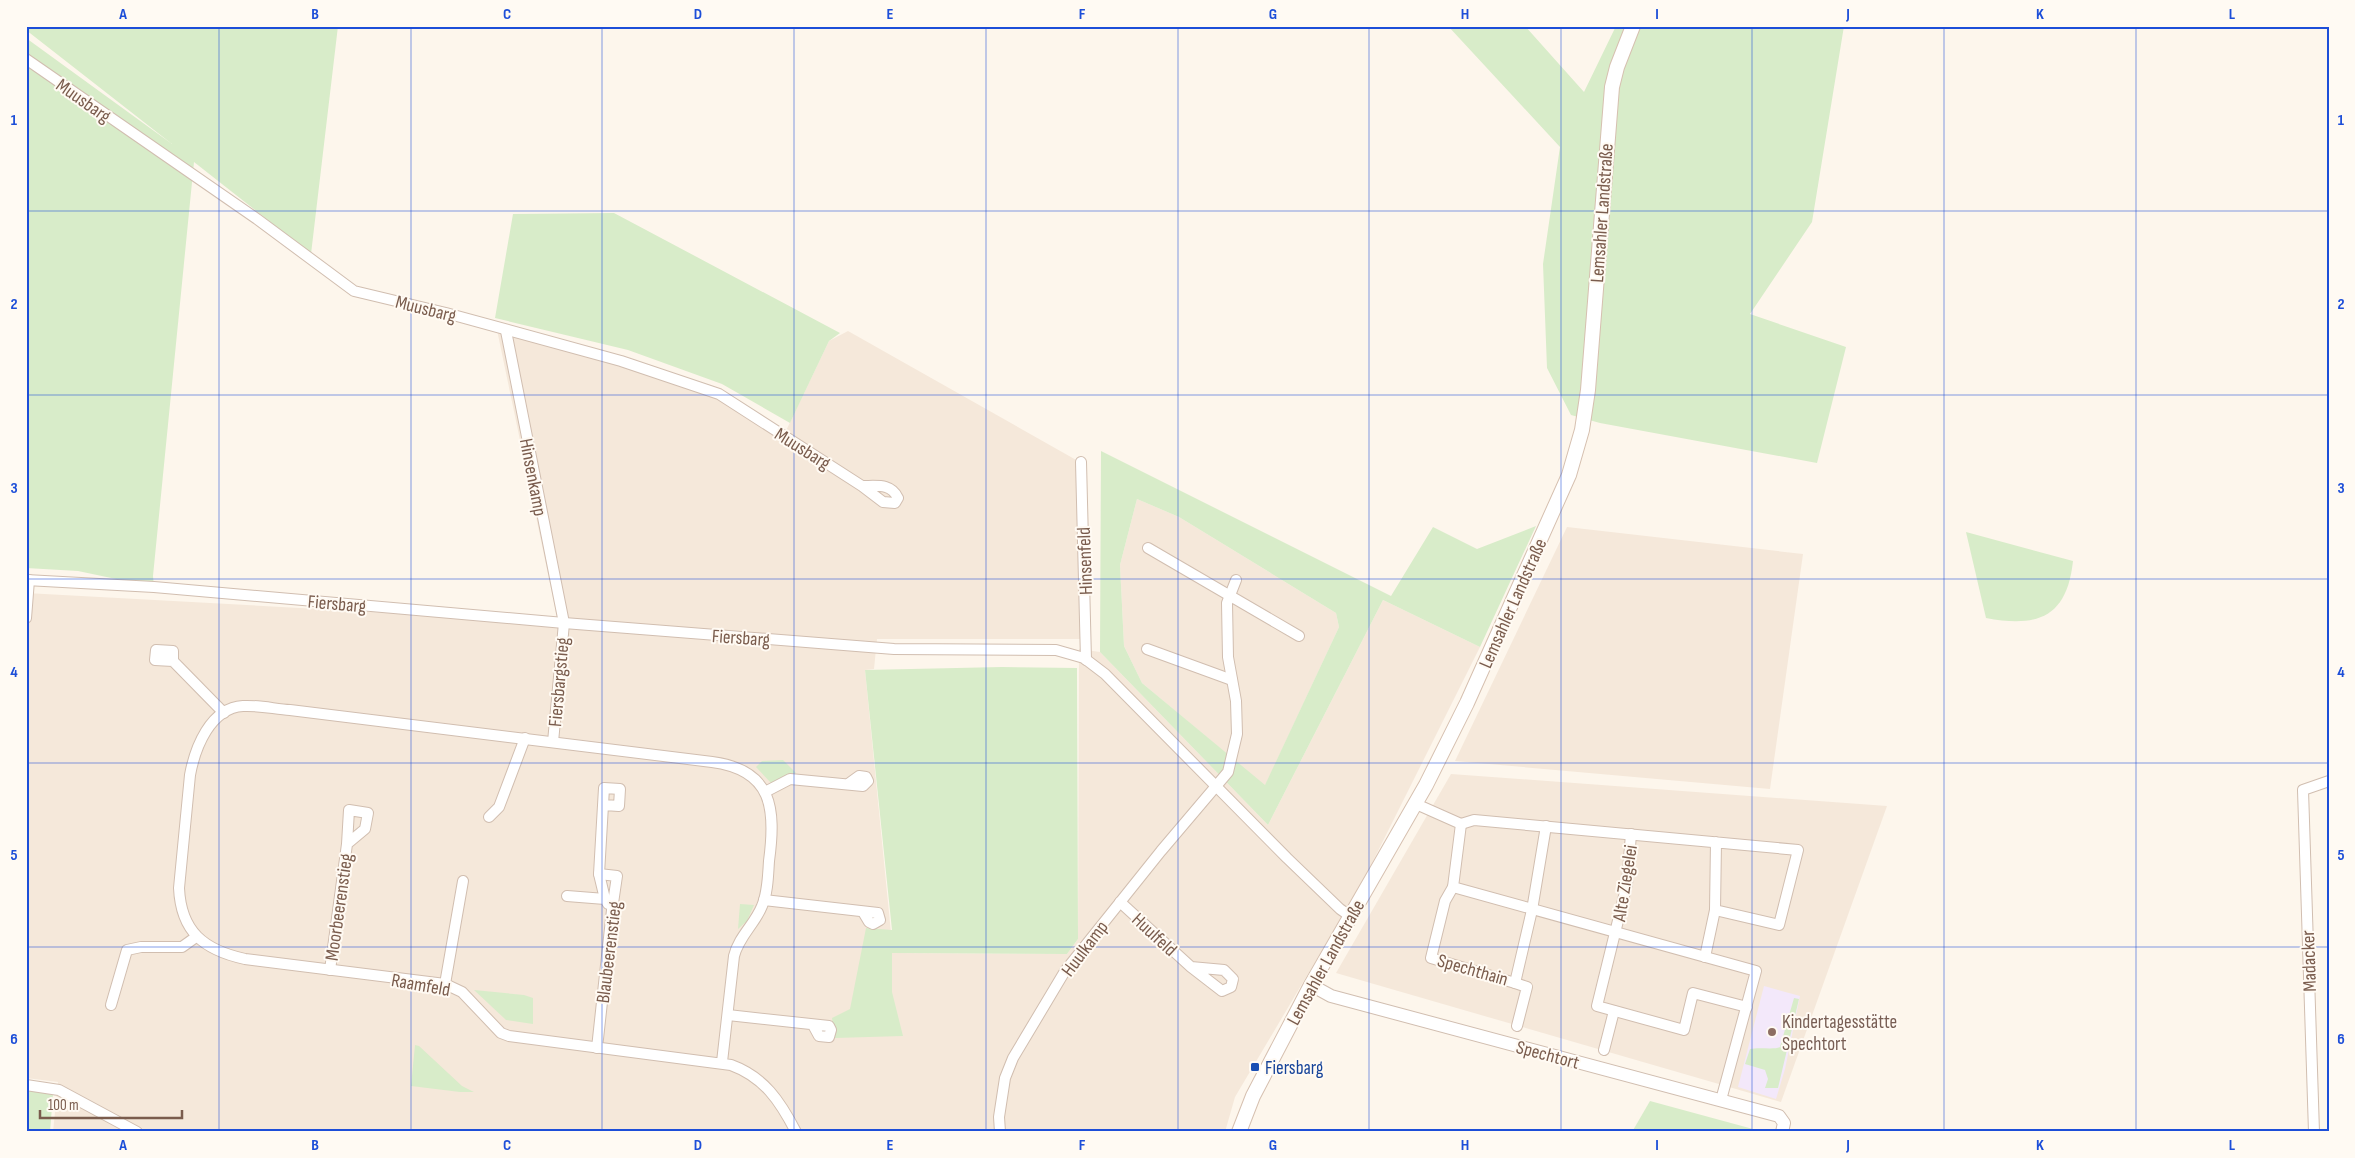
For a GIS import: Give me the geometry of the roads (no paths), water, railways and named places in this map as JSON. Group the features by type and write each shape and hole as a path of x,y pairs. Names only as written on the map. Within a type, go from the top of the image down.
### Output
{"main road":[{"name":"Lemsahler Landstraße","path":"1239,1132 1253,1096 1311,986 1416,804 1467,704 1569,475 1577,452 1588,390 1610,103 1617,67 1633,26"}],"street":[{"name":"Muusbarg","path":"26,59 257,219 354,290 621,360 719,394 862,486"},
{"name":"Hinsenkamp","path":"506,330 564,623"},
{"name":"Hinsenfeld","path":"1081,462 1086,660"},
{"path":"1148,548 1299,636"},
{"path":"26,618 27,580"},
{"name":"Fiersbarg","path":"27,580 154,587 564,623 894,649 1041,649 1067,652 1086,660 1105,674 1326,897 1350,916"},
{"name":"Huulkamp","path":"1000,1132 1004,1078 1070,965 1228,772 1238,734 1236,701 1226,622 1229,595 1236,580"},
{"name":"Fiersbargstieg","path":"553,742 564,623"},
{"path":"1147,650 1232,680"},
{"path":"173,661 224,713"},
{"name":"Raamfeld","path":"722,1062 736,948 758,914 764,900 773,823 772,811 764,792 748,774 730,765 290,710 242,706 224,713 208,727 194,757 190,775 179,888 180,906 184,920 196,937 219,952 229,956 445,984 462,992 501,1033 509,1036 722,1062 745,1071 768,1087 782,1105 796,1132"},
{"path":"489,817 498,807 525,738"},
{"path":"764,792 790,778 848,784"},
{"name":"Madacker","path":"2314,1132 2303,790 2329,782"},
{"path":"1416,804 1461,824"},
{"name":"Blaubeerenstieg","path":"604,805 599,874 605,899 612,910"},
{"name":"Alte Ziegelei","path":"1461,824 1474,820 1798,850 1779,924 1715,910"},
{"name":"Spechthain","path":"1461,824 1453,887 1445,900 1430,958 1515,983 1532,910"},
{"path":"1532,910 1546,826"},
{"name":"Alte Ziegelei","path":"1616,933 1628,884 1631,834"},
{"path":"1705,957 1715,910 1716,842"},
{"name":"Moorbeerenstieg","path":"330,970 347,844"},
{"name":"Blaubeerenstieg","path":"597,1048 617,876 599,874"},
{"path":"445,984 463,882"},
{"path":"1453,887 1756,971 1721,1100"},
{"path":"567,896 605,899"},
{"path":"764,900 863,912"},
{"name":"Huulfeld","path":"1120,902 1191,966"},
{"path":"1616,933 1597,1006 1684,1030 1693,993 1746,1008"},
{"path":"111,1005 123,955 127,950 141,947 182,947 196,937"},
{"path":"1515,983 1527,987 1517,1026"},
{"name":"Spechtort","path":"1311,986 1331,996 1779,1116 1783,1128"},
{"path":"1604,1050 1614,1011"},
{"path":"728,1015 813,1025"},
{"path":"26,1085 59,1090 137,1132"}],"place":[{"name":"Kindertagesstätte Spechtort","path":"1772,1032"},
{"name":"Fiersbarg","path":"1255,1067"}]}
